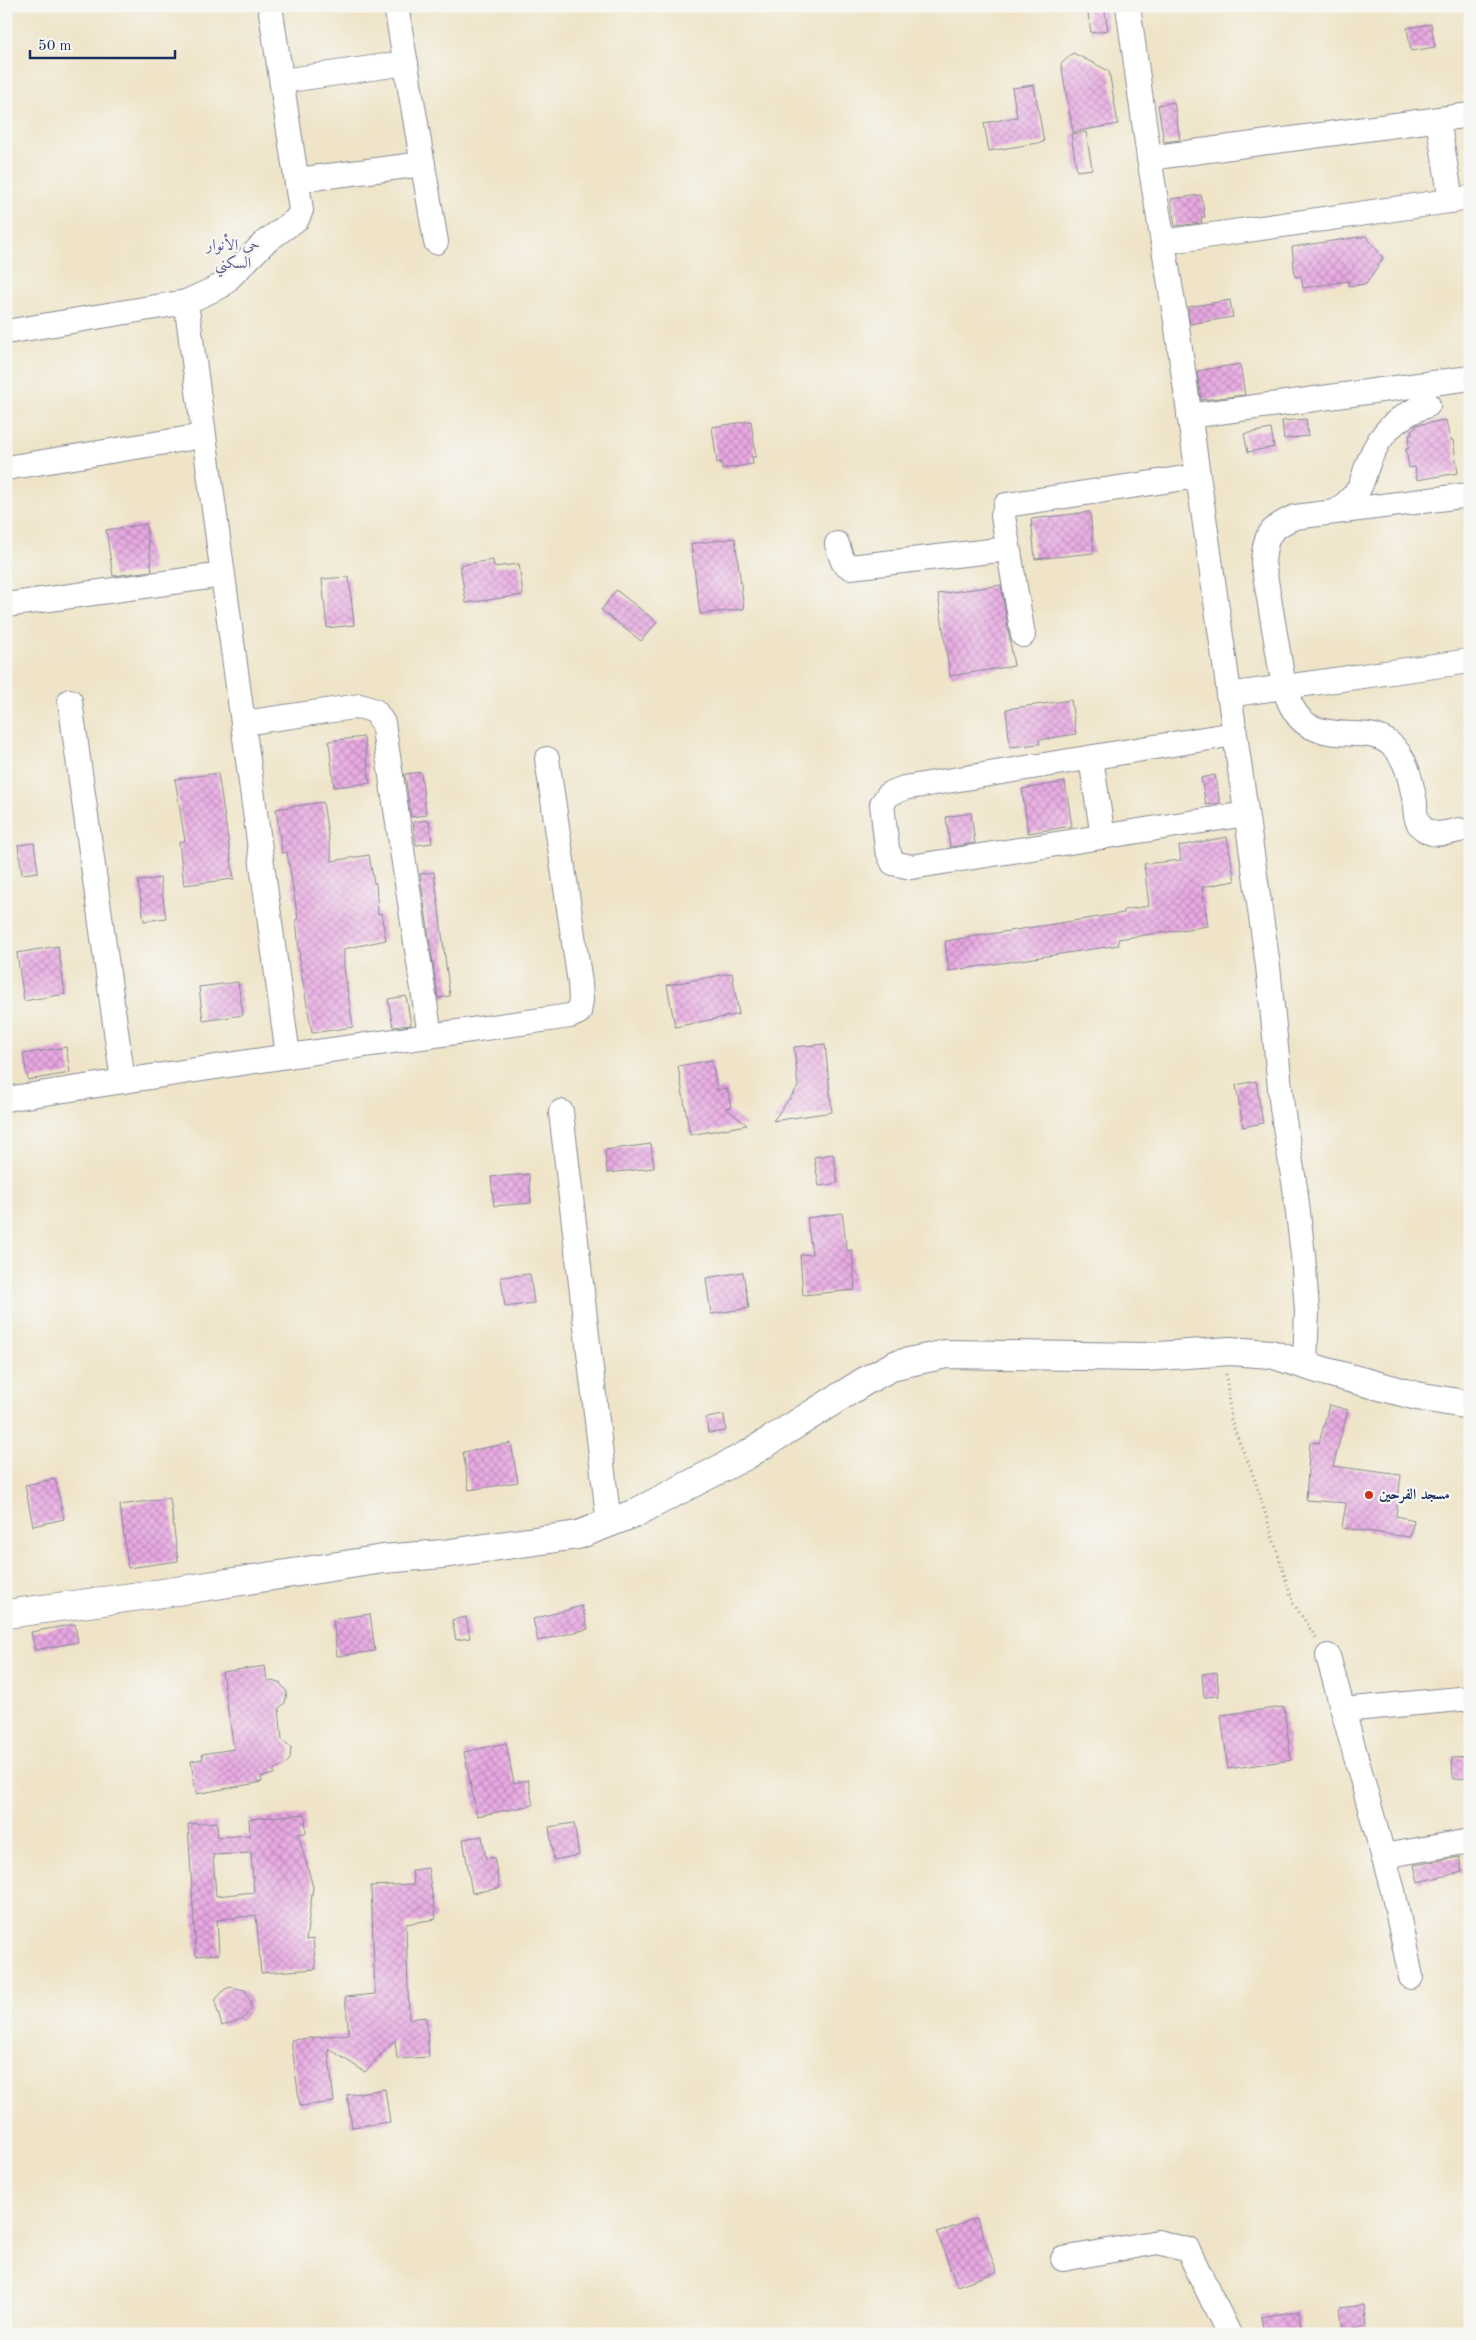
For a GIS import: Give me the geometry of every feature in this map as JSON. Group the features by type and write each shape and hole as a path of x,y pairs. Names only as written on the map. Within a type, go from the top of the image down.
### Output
{"street":[{"path":"6,332 186,302 222,286 265,242 297,219 301,210 270,6"},
{"path":"396,6 436,242"},
{"path":"1128,6 1268,966 1282,1108 1302,1246 1307,1311 1305,1364"},
{"path":"282,81 406,63"},
{"path":"1149,158 1470,115"},
{"path":"1163,242 1460,200 1438,119"},
{"path":"296,180 423,164"},
{"path":"186,302 288,1056"},
{"path":"1189,416 1470,378"},
{"path":"1336,512 1351,499 1359,488 1371,455 1384,432 1395,420 1428,405"},
{"path":"6,468 203,436"},
{"path":"1023,635 1003,516 1006,505 1198,476"},
{"path":"1459,830 1434,834 1425,830 1418,822 1412,785 1406,766 1387,741 1370,734 1326,732 1308,727 1293,712 1284,687 1263,563 1265,544 1269,533 1278,524 1295,517 1470,495"},
{"path":"837,544 843,562 850,567 1008,549"},
{"path":"6,605 222,576"},
{"path":"1228,695 1470,661"},
{"path":"70,701 123,1081"},
{"path":"243,723 360,706 375,711 383,723 430,1036"},
{"path":"1234,734 1091,759 904,788 889,794 882,804 887,849 893,863 910,867 1246,814"},
{"path":"6,1099 570,1016 579,1012 581,1000 580,982 547,759"},
{"path":"1091,759 1103,837"},
{"path":"560,1112 609,1524"},
{"path":"6,1614 170,1592 383,1559 443,1554 578,1535 609,1524 747,1455 865,1381 904,1363 946,1354 1145,1357 1230,1351 1271,1354 1416,1396 1470,1405"},
{"path":"1328,1656 1383,1856 1412,1977"},
{"path":"1343,1710 1470,1698"},
{"path":"1383,1856 1470,1841"},
{"path":"1063,2259 1158,2242 1188,2250 1229,2334"}],"path":[{"path":"1230,1351 1226,1377 1231,1421 1255,1480 1293,1603 1328,1656"}],"building":[{"path":"1087,6 1104,6 1108,30 1091,33"},
{"path":"1431,24 1435,47 1411,51 1407,28"},
{"path":"1073,53 1109,71 1118,124 1073,132 1061,64"},
{"path":"1034,85 1044,142 989,151 984,123 1017,117 1012,88"},
{"path":"1174,102 1180,140 1164,142 1158,105"},
{"path":"1086,132 1092,169 1077,171 1071,134"},
{"path":"1201,195 1205,217 1201,217 1202,223 1175,226 1171,199"},
{"path":"1366,236 1383,258 1366,284 1349,286 1348,281 1303,288 1301,276 1295,277 1292,247"},
{"path":"1230,300 1233,317 1190,324 1188,307"},
{"path":"1240,364 1245,395 1201,400 1197,371"},
{"path":"1306,419 1308,436 1284,439 1282,421"},
{"path":"1446,420 1450,440 1453,440 1458,473 1417,480 1415,467 1409,468 1406,449 1409,448 1408,441 1410,441 1409,435 1412,435 1411,430 1416,425"},
{"path":"751,421 756,457 752,457 753,464 722,469 721,462 717,463 712,427"},
{"path":"1271,429 1274,447 1248,452 1244,434"},
{"path":"1090,512 1094,553 1035,559 1031,519"},
{"path":"146,524 152,571 113,576 106,530"},
{"path":"735,538 744,609 700,614 691,544"},
{"path":"493,560 494,567 519,564 523,595 466,603 460,565"},
{"path":"349,577 354,625 327,628 322,579"},
{"path":"1001,585 1014,666 950,676 938,594"},
{"path":"616,590 657,622 641,641 601,610"},
{"path":"1071,700 1076,734 1039,740 1040,744 1010,747 1006,709"},
{"path":"364,737 370,783 334,787 329,741"},
{"path":"421,772 426,815 411,817 405,774"},
{"path":"218,773 234,879 184,885 179,842 185,841 175,779"},
{"path":"1215,775 1220,803 1206,805 1201,778"},
{"path":"1065,782 1072,826 1028,833 1022,789"},
{"path":"323,802 332,861 369,855 374,883 376,883 378,914 381,913 386,940 344,949 344,967 353,1027 312,1033 301,971 296,919 298,919 287,852 282,853 276,809"},
{"path":"971,813 975,843 950,847 946,817"},
{"path":"429,820 432,843 416,845 413,822"},
{"path":"1227,837 1235,881 1202,887 1208,926 1118,939 1119,945 949,971 945,941 1124,913 1124,910 1149,906 1144,864 1181,860 1179,846"},
{"path":"34,843 38,872 22,874 18,845"},
{"path":"434,872 450,996 438,998 420,874"},
{"path":"160,878 166,918 144,921 138,881"},
{"path":"58,946 65,994 24,1001 17,953"},
{"path":"732,973 739,1014 675,1027 667,985"},
{"path":"238,982 243,1015 203,1021 199,987"},
{"path":"406,996 411,1025 393,1027 388,999"},
{"path":"825,1044 832,1112 773,1121 798,1087 794,1047"},
{"path":"66,1047 70,1073 28,1080 23,1054"},
{"path":"712,1060 717,1090 727,1088 731,1107 725,1108 747,1125 690,1135 678,1066"},
{"path":"1256,1081 1263,1123 1243,1127 1236,1085"},
{"path":"651,1144 654,1168 607,1173 605,1150"},
{"path":"833,1154 838,1183 819,1186 814,1157"},
{"path":"529,1174 531,1203 494,1206 491,1177"},
{"path":"842,1213 847,1251 852,1250 855,1290 803,1295 800,1255 812,1254 807,1218"},
{"path":"743,1272 749,1308 711,1314 706,1278"},
{"path":"530,1274 534,1303 505,1307 501,1277"},
{"path":"1329,1405 1348,1410 1333,1466 1401,1475 1396,1516 1414,1520 1410,1537 1342,1528 1346,1503 1306,1500 1310,1442 1319,1443"},
{"path":"724,1415 726,1431 708,1433 706,1418"},
{"path":"511,1443 518,1482 469,1490 463,1452"},
{"path":"55,1479 64,1519 33,1526 25,1485"},
{"path":"170,1498 178,1561 128,1568 120,1505"},
{"path":"582,1606 588,1629 538,1641 533,1619"},
{"path":"370,1614 375,1651 337,1656 333,1619"},
{"path":"466,1617 470,1638 456,1640 452,1620"},
{"path":"75,1624 78,1642 35,1650 31,1632"},
{"path":"265,1666 267,1680 280,1683 287,1692 285,1703 279,1708 282,1740 291,1747 290,1759 286,1764 274,1769 274,1774 261,1777 262,1782 196,1794 191,1761 203,1759 202,1754 234,1749 222,1672"},
{"path":"1217,1672 1219,1696 1204,1697 1202,1674"},
{"path":"1284,1707 1291,1760 1228,1769 1221,1715"},
{"path":"506,1743 514,1783 528,1780 533,1805 477,1816 464,1752"},
{"path":"1470,1757 1470,1778 1453,1779 1452,1758"},
{"path":"305,1814 306,1833 298,1834 313,1887 306,1940 313,1939 316,1969 261,1973 256,1915 217,1920 219,1954 196,1956 188,1824 217,1822 218,1837 250,1835 249,1819","holes":["251,1853 254,1892 216,1896 213,1855"]},
{"path":"574,1823 579,1855 554,1860 549,1827"},
{"path":"482,1836 486,1859 494,1857 500,1888 472,1893 463,1839"},
{"path":"1459,1857 1462,1872 1418,1882 1414,1865"},
{"path":"428,1868 436,1919 406,1924 409,2019 426,2017 429,2057 397,2059 395,2040 365,2072 328,2048 334,2102 300,2106 291,2040 349,2034 345,1997 375,1994 371,1886 414,1884 412,1870"},
{"path":"231,1987 245,1990 251,2002 251,2009 242,2020 222,2026 216,2006 216,1999 225,1989"},
{"path":"385,2089 390,2122 352,2127 347,2095"},
{"path":"977,2218 997,2272 957,2286 937,2233"},
{"path":"1364,2305 1367,2326 1343,2330 1340,2308"},
{"path":"1299,2311 1301,2329 1264,2334 1261,2317"}],"place":[{"name":"مسجد الفرحين","path":"1369,1495"}],"district":[{"name":"حي الأنوار السكني","path":"233,255"}]}
